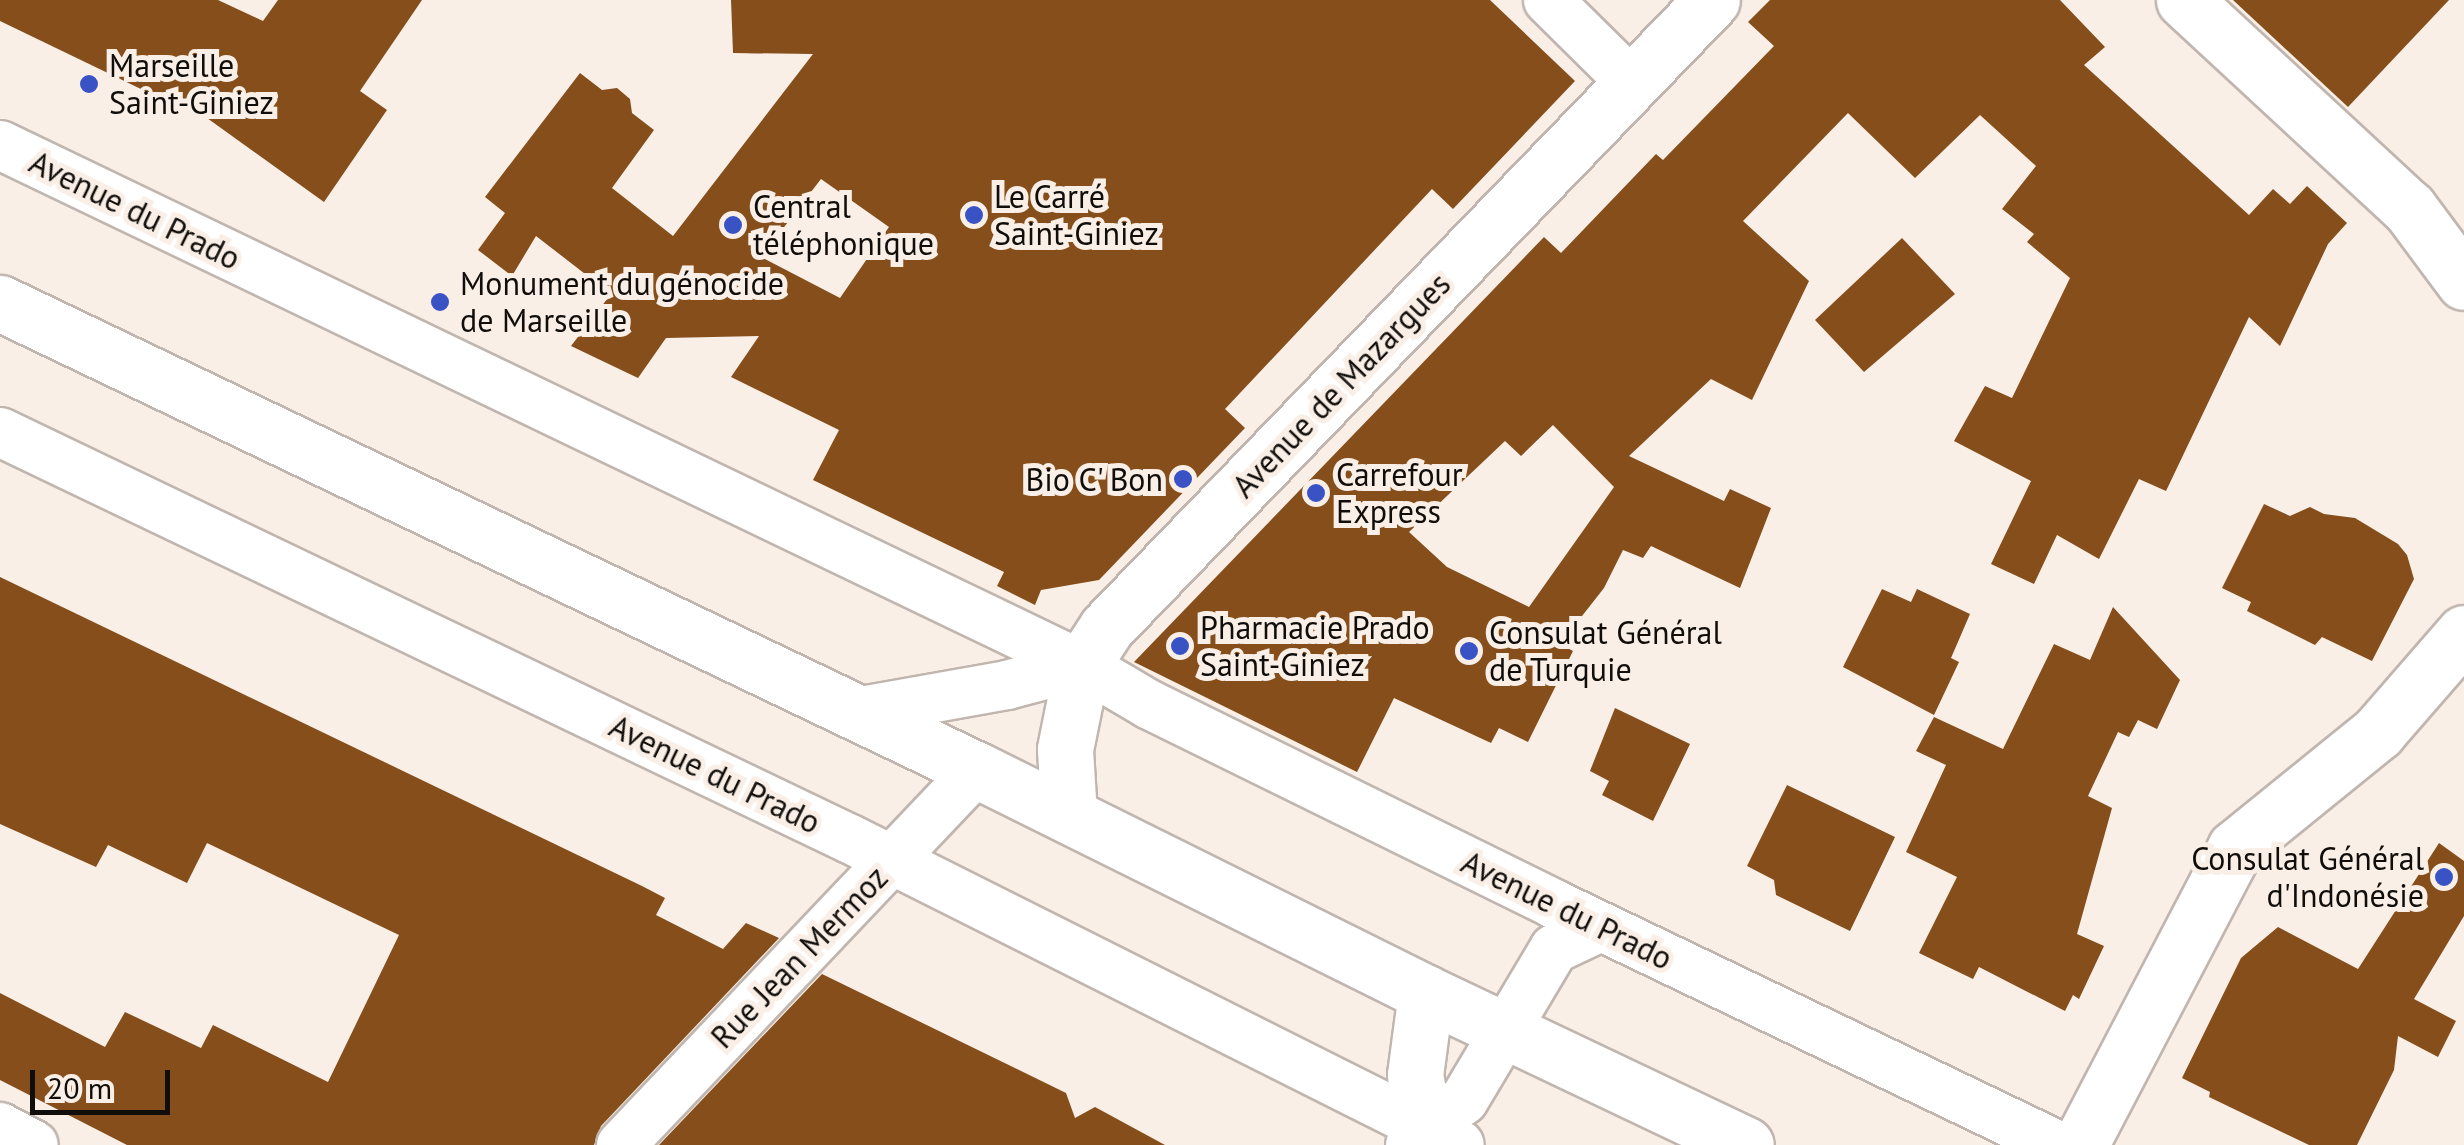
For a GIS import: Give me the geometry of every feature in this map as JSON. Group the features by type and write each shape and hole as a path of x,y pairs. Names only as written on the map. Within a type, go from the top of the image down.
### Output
{"street":[{"path":"1548,0 1632,83"},
{"name":"Avenue de Mazargues","path":"1068,815 1065,749 1082,665 1107,627 1712,0"},
{"path":"2184,0 2409,208 2464,282"},
{"name":"Avenue du Prado","path":"0,144 1082,665 1150,705 2057,1145"},
{"path":"0,303 977,770 1426,993 1746,1145"},
{"name":"Avenue du Prado","path":"0,432 890,861 1433,1139"},
{"path":"2080,1145 2235,848 2378,732 2464,632"},
{"path":"856,712 1007,685 1082,665"},
{"name":"Rue Jean Mermoz","path":"621,1145 977,770"},
{"path":"1433,1139 1464,1100 1554,949 1601,927"},
{"path":"1426,993 1415,1075 1433,1139"},
{"path":"0,1127 34,1145"}],"building":[{"path":"0,0 218,0 263,21 278,0 422,0 360,91 387,110 324,202 182,100 172,104 0,21"},
{"path":"731,0 1490,0 1575,81 1453,209 1432,189 1225,409 1245,428 1099,580 1041,590 1035,605 997,586 1004,572 813,480 839,430 731,377 759,336 666,338 638,378 571,346 611,294 536,236 512,276 478,250 505,213 485,197 580,73 602,90 617,88 630,99 632,113 654,130 612,188 673,236 813,54 733,53","holes":["821,179 889,227 840,298 761,257"]},
{"path":"1770,0 2060,0 2105,47 2084,65 2249,215 2273,189 2290,204 2307,186 2347,223 2328,244 2280,346 2249,317 2166,491 2139,479 2099,559 2057,535 2034,584 1991,564 2031,481 1954,441 1985,386 2012,398 2070,278 2027,242 2034,234 2002,209 2036,166 1980,115 1915,178 1848,113 1743,221 1809,281 1752,400 1711,379 1629,456 1724,501 1730,489 1771,508 1740,588 1651,546 1643,558 1623,550 1604,588 1560,644 1573,651 1528,742 1499,728 1491,743 1394,698 1357,772 1134,662 1544,237 1561,253 1656,154 1663,160 1774,46 1748,22","holes":["1553,425 1614,487 1529,607 1447,567 1409,532 1505,441 1521,456"]},
{"path":"2233,0 2449,0 2348,107"},
{"path":"1902,238 1955,294 1864,372 1815,320"},
{"path":"2264,504 2290,516 2310,507 2324,514 2355,518 2398,544 2407,555 2414,579 2372,661 2322,637 2315,645 2247,611 2251,602 2222,588"},
{"path":"0,577 642,886 665,898 656,915 723,949 746,923 779,938 601,1126 594,1145 127,1145 0,1080 0,993 105,1047 125,1012 201,1048 213,1025 328,1082 399,935 207,843 187,883 108,845 96,867 0,824"},
{"path":"1882,589 1911,602 1917,589 1970,614 1951,658 1959,662 1934,715 1843,667"},
{"path":"2113,607 2180,680 2157,729 2138,720 2129,737 2118,732 2088,796 2112,808 2077,934 2104,946 2079,999 2073,995 2065,1011 1979,967 1973,979 1919,953 1957,877 1906,852 1946,765 1916,751 1934,717 2003,749 2054,644 2090,660"},
{"path":"1615,708 1690,744 1653,821 1602,795 1609,781 1590,771"},
{"path":"1787,785 1895,837 1850,931 1776,895 1774,880 1747,866"},
{"path":"2439,843 2464,861 2464,916 2414,999 2456,1021 2438,1057 2398,1036 2394,1070 2357,1145 2309,1145 2209,1097 2210,1092 2182,1078 2241,958 2278,927 2358,969"},
{"path":"822,974 1066,1093 1075,1118 1095,1107 1165,1145 659,1145"}],"place":[{"name":"Marseille Saint-Giniez","path":"89,84"},
{"name":"Le Carré Saint-Giniez","path":"974,215"},
{"name":"Central téléphonique","path":"733,225"},
{"name":"Monument du génocide de Marseille","path":"440,302"},
{"name":"Bio C' Bon","path":"1183,479"},
{"name":"Carrefour Express","path":"1316,493"},
{"name":"Pharmacie Prado Saint-Giniez","path":"1180,646"},
{"name":"Consulat Général de Turquie","path":"1469,651"},
{"name":"Consulat Général d'Indonésie","path":"2444,877"}]}
